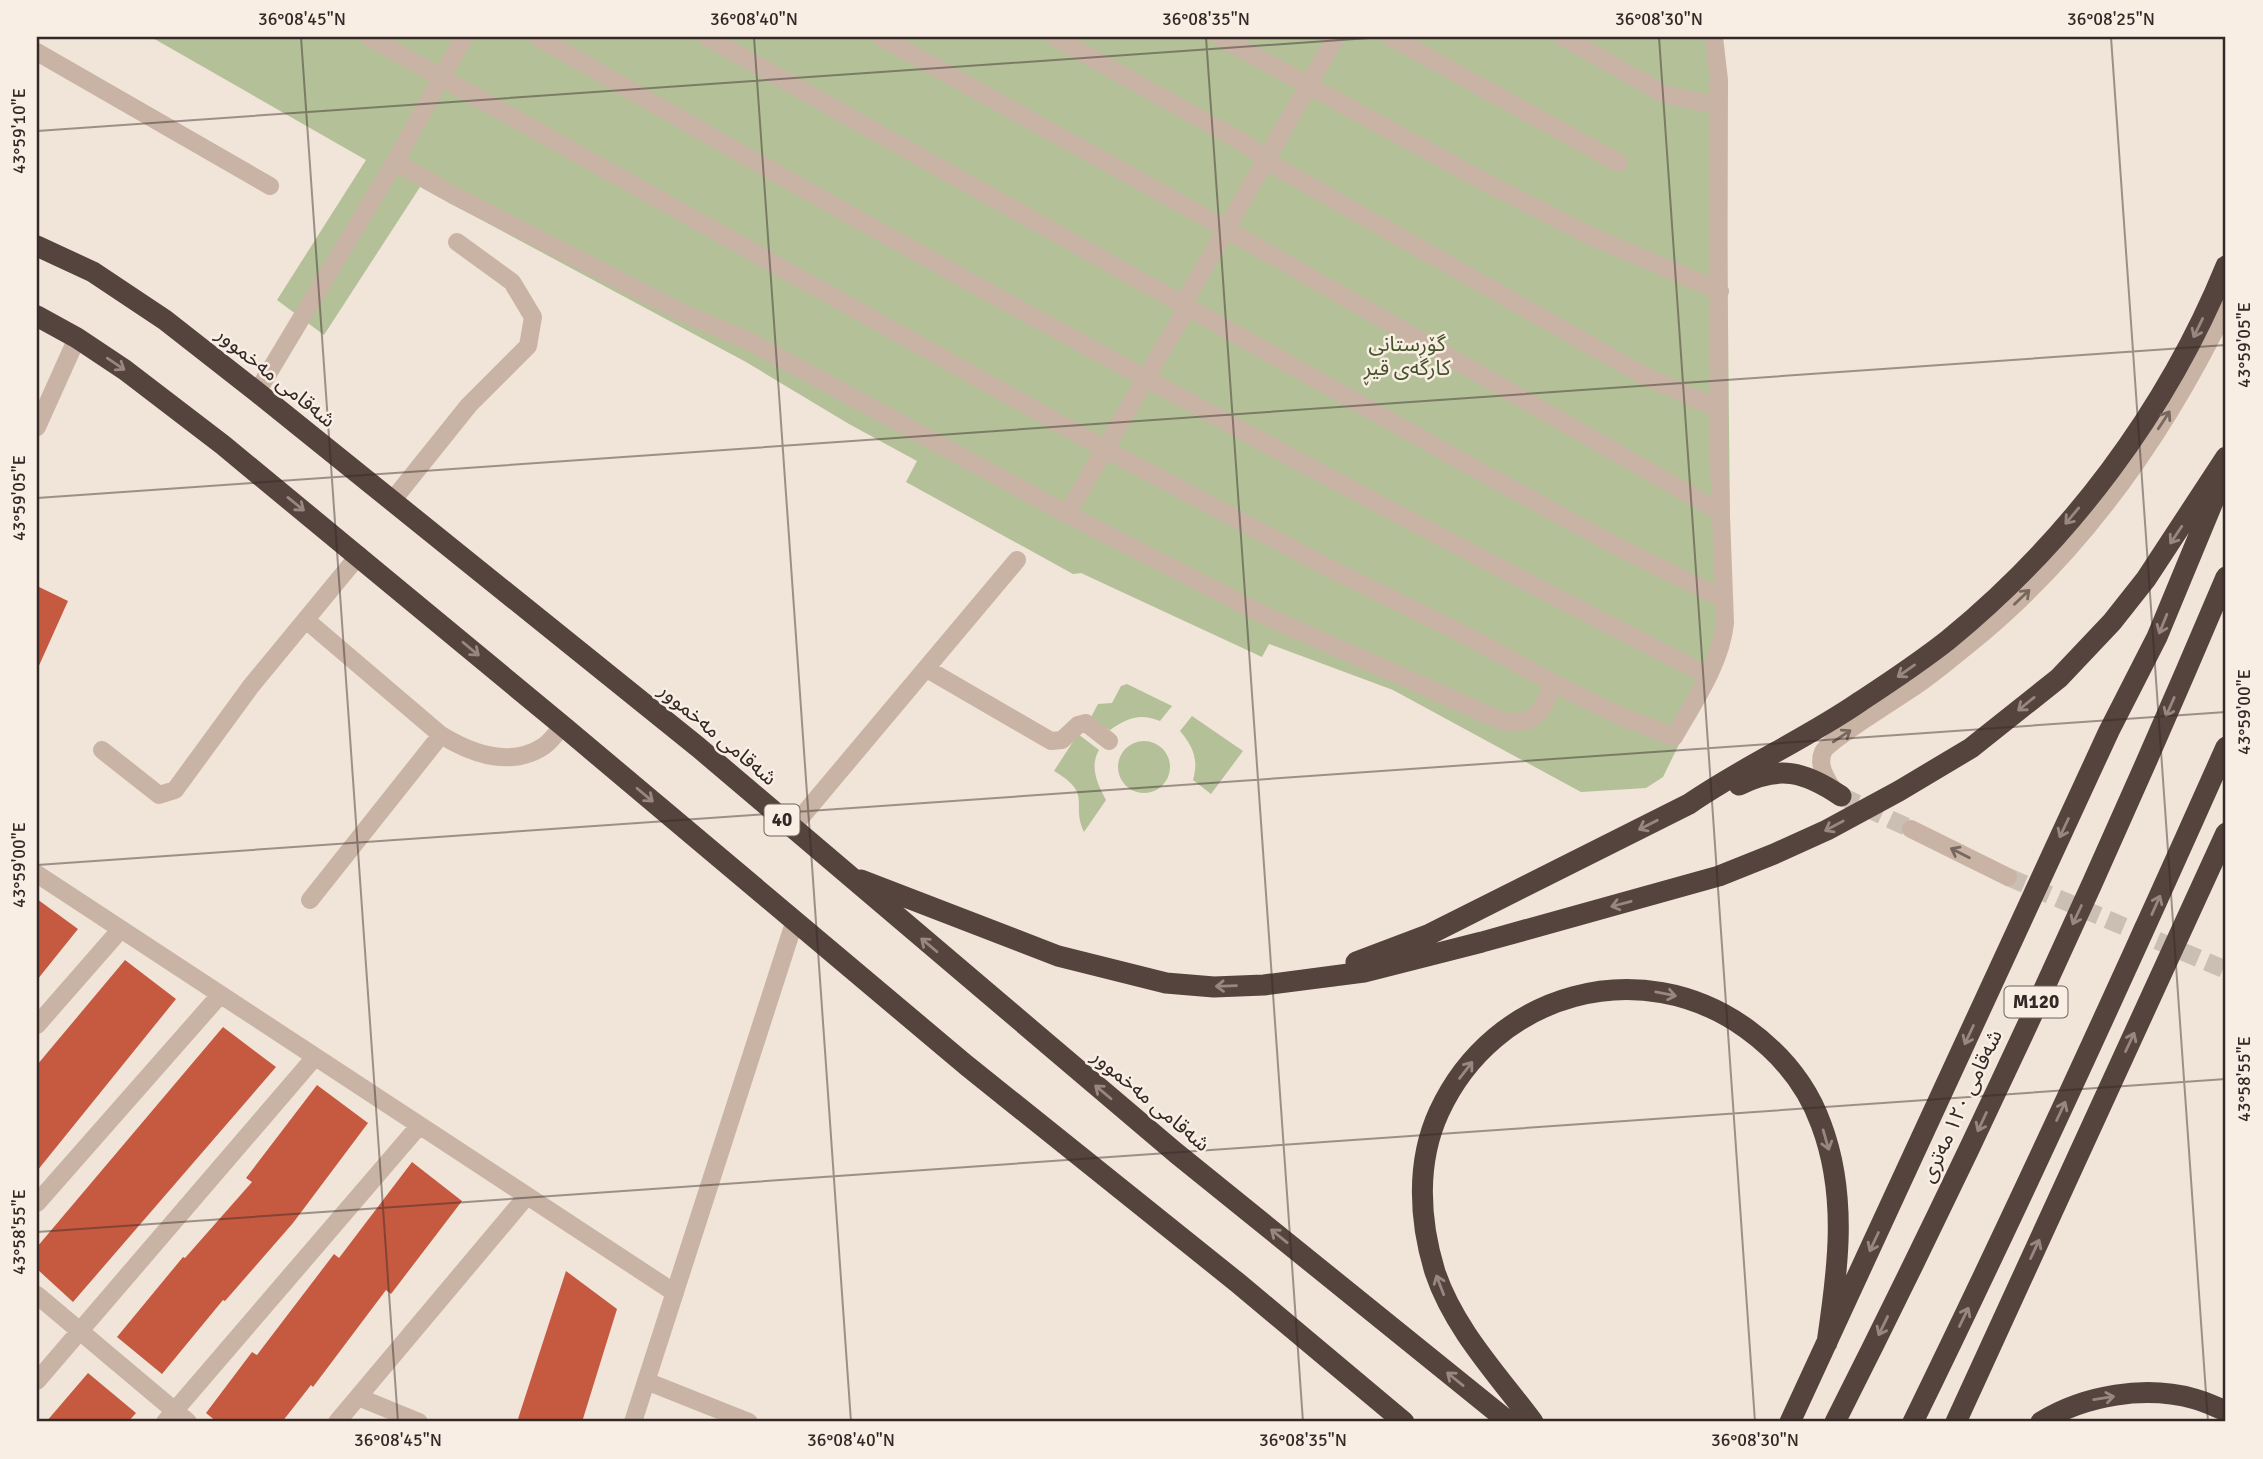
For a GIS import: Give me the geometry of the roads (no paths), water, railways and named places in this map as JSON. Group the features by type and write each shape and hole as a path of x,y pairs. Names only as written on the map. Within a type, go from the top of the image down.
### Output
{"highway":[{"name":"شەقامی مەخموور","path":"37,246 93,271 165,320 257,392 698,747 844,874 1176,1153 1508,1422"},
{"path":"1689,804 1723,780 1859,703 1916,664 1976,615 2031,563 2102,481 2147,418 2194,337 2226,266"},
{"path":"37,316 77,338 125,370 359,555 966,1065 1238,1283 1404,1422"},
{"path":"844,874 1058,956 1112,972 1166,983 1214,987 1264,985 1379,969 1719,876 1827,830 1899,791 1971,748 2059,678 2112,622 2146,579 2226,457"},
{"path":"1790,1422 2109,731 2157,637 2226,470"},
{"name":"شەقامی ١٢٠ مەتری","path":"1835,1422 1980,1125 2226,577"},
{"path":"1913,1422 2012,1219 2226,747"},
{"path":"1294,981 1365,960 1430,933 1689,804 1728,790 1758,775 1790,773 1837,794"},
{"path":"1956,1422 2226,833"},
{"path":"1533,1422 1459,1323 1446,1299 1423,1220 1422,1182 1428,1146 1439,1112 1478,1054 1508,1028 1535,1010 1569,997 1620,989 1671,994 1695,1001 1720,1012 1762,1040 1797,1079 1821,1124 1829,1149 1838,1200 1839,1254 1827,1343"},
{"path":"2041,1422 2091,1400 2140,1392 2194,1399 2226,1411"}],"street":[{"path":"369,37 1105,449 1553,683 1620,716 1674,737 1723,638 1718,408 1719,106 1714,37"},
{"path":"257,392 395,162 464,37"},
{"path":"538,37 732,149 1146,378 1470,554 1707,675"},
{"path":"707,37 1573,522 1724,599"},
{"path":"881,37 1720,512"},
{"path":"1054,37 1244,143 1266,160 1641,374 1718,408"},
{"path":"1220,37 1485,182 1593,237 1720,291"},
{"path":"1067,514 1336,37"},
{"path":"1391,37 1619,163"},
{"path":"1563,37 1664,94 1719,106"},
{"path":"37,52 270,186"},
{"path":"395,162 453,195 685,314 749,341 1067,514 1268,617 1502,721 1531,721 1540,714 1553,683"},
{"path":"392,501 469,405 528,346 533,317 512,282 457,242"},
{"path":"1837,794 1821,765 1825,749 1838,737 1922,682 1969,645 2033,587 2073,544 2141,455 2177,401 2226,308"},
{"path":"37,427 77,338"},
{"path":"102,750 159,795 175,790 251,686 359,555"},
{"path":"792,828 928,669 1017,559"},
{"path":"306,620 441,735 463,749 511,759 545,745 563,726"},
{"path":"928,669 1051,741 1062,740 1078,725 1086,723 1109,741"},
{"path":"310,900 441,735"},
{"path":"1911,829 2008,877"},
{"path":"37,874 675,1293"},
{"path":"633,1422 795,920"},
{"path":"37,1025 121,929"},
{"path":"37,1203 220,995"},
{"path":"37,1381 315,1057"},
{"path":"37,1295 176,1418 419,1126"},
{"path":"337,1422 526,1197"},
{"path":"646,1381 749,1422"},
{"path":"358,1396 419,1422"}],"tunnel":[{"path":"1841,796 1911,829"},
{"path":"2008,877 2226,970"}],"park label":[{"name":"گۆڕستانی کارگەی قیڕ","path":"1407,356"}]}
